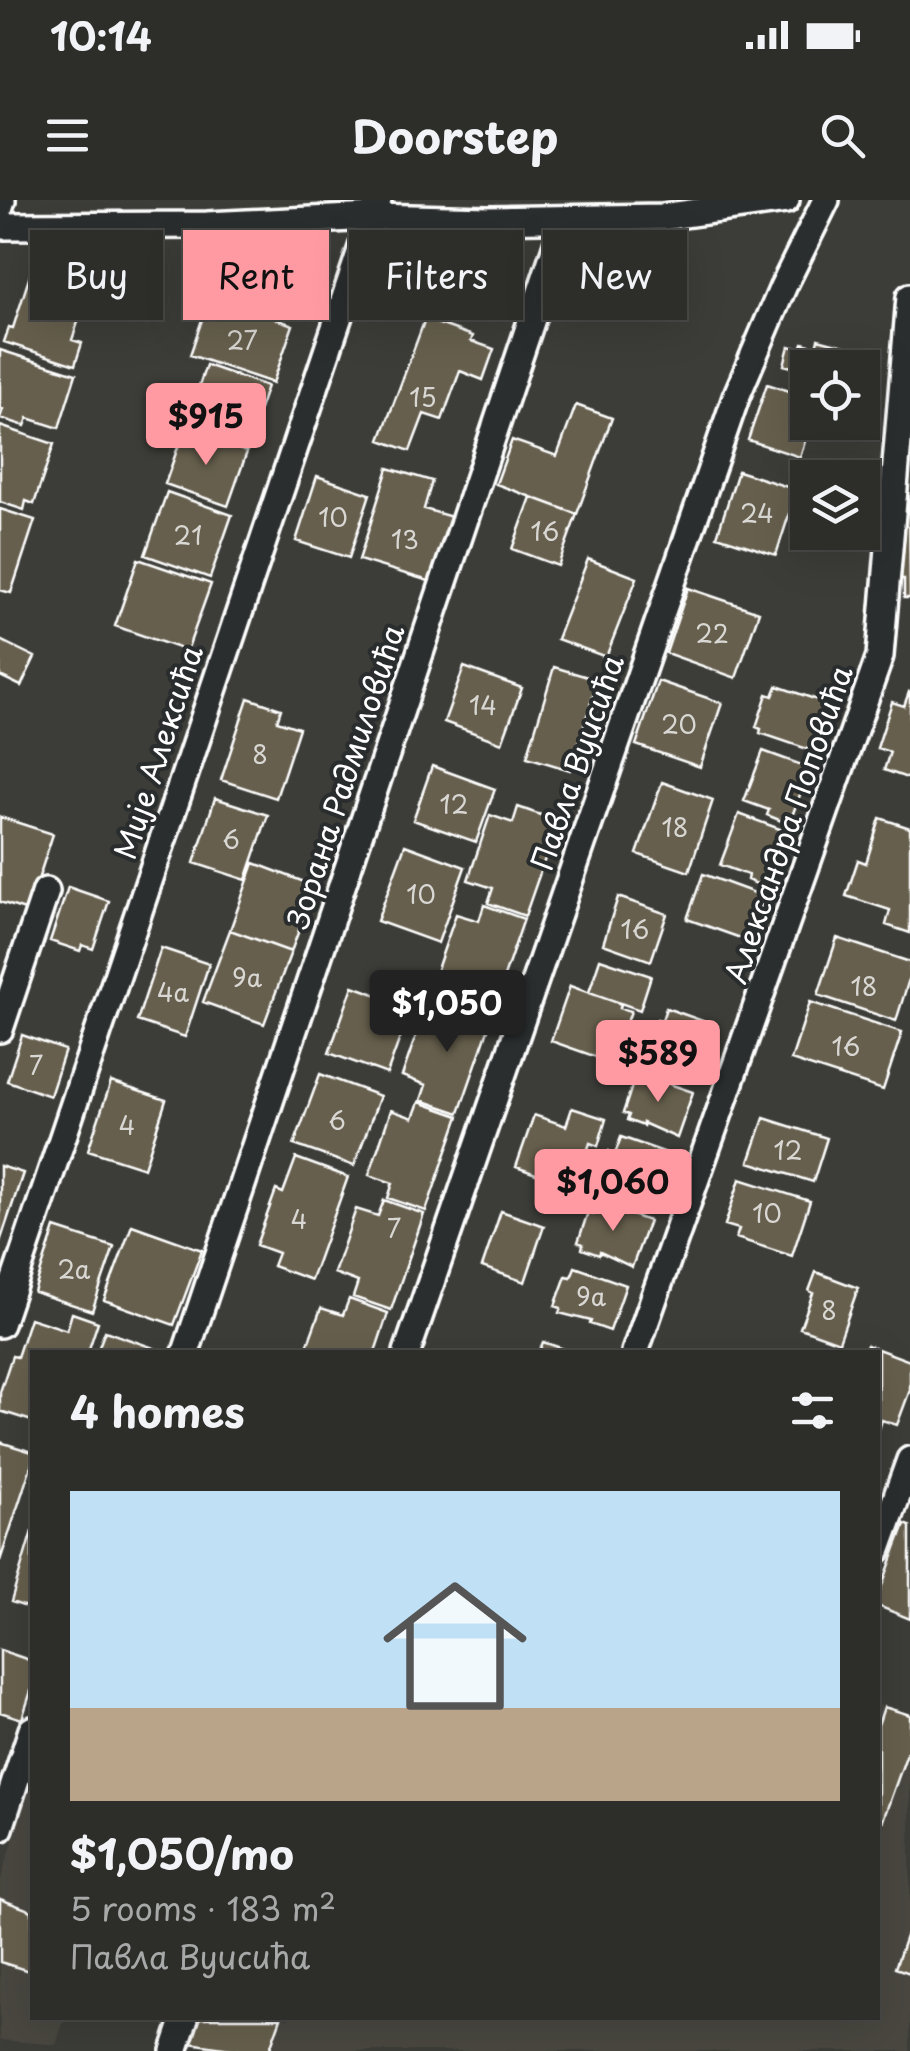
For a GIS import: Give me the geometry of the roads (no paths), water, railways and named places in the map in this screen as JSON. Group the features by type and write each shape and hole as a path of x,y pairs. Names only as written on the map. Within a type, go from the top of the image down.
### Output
{"street":[{"path":"0,226 206,225 375,208 565,220 662,217 786,200"},
{"name":"Павла Вуисића","path":"408,1350 736,398 826,200"},
{"name":"Мије Алексића","path":"0,1324 375,208"},
{"name":"Зорана Радмиловића","path":"187,1350 565,220"},
{"name":"Александра Поповића","path":"636,1350 880,656 910,297"},
{"path":"0,1029 46,891"},
{"path":"880,1543 910,1460"},
{"path":"0,1828 30,1736"},
{"path":"174,2051 184,2020"}]}
